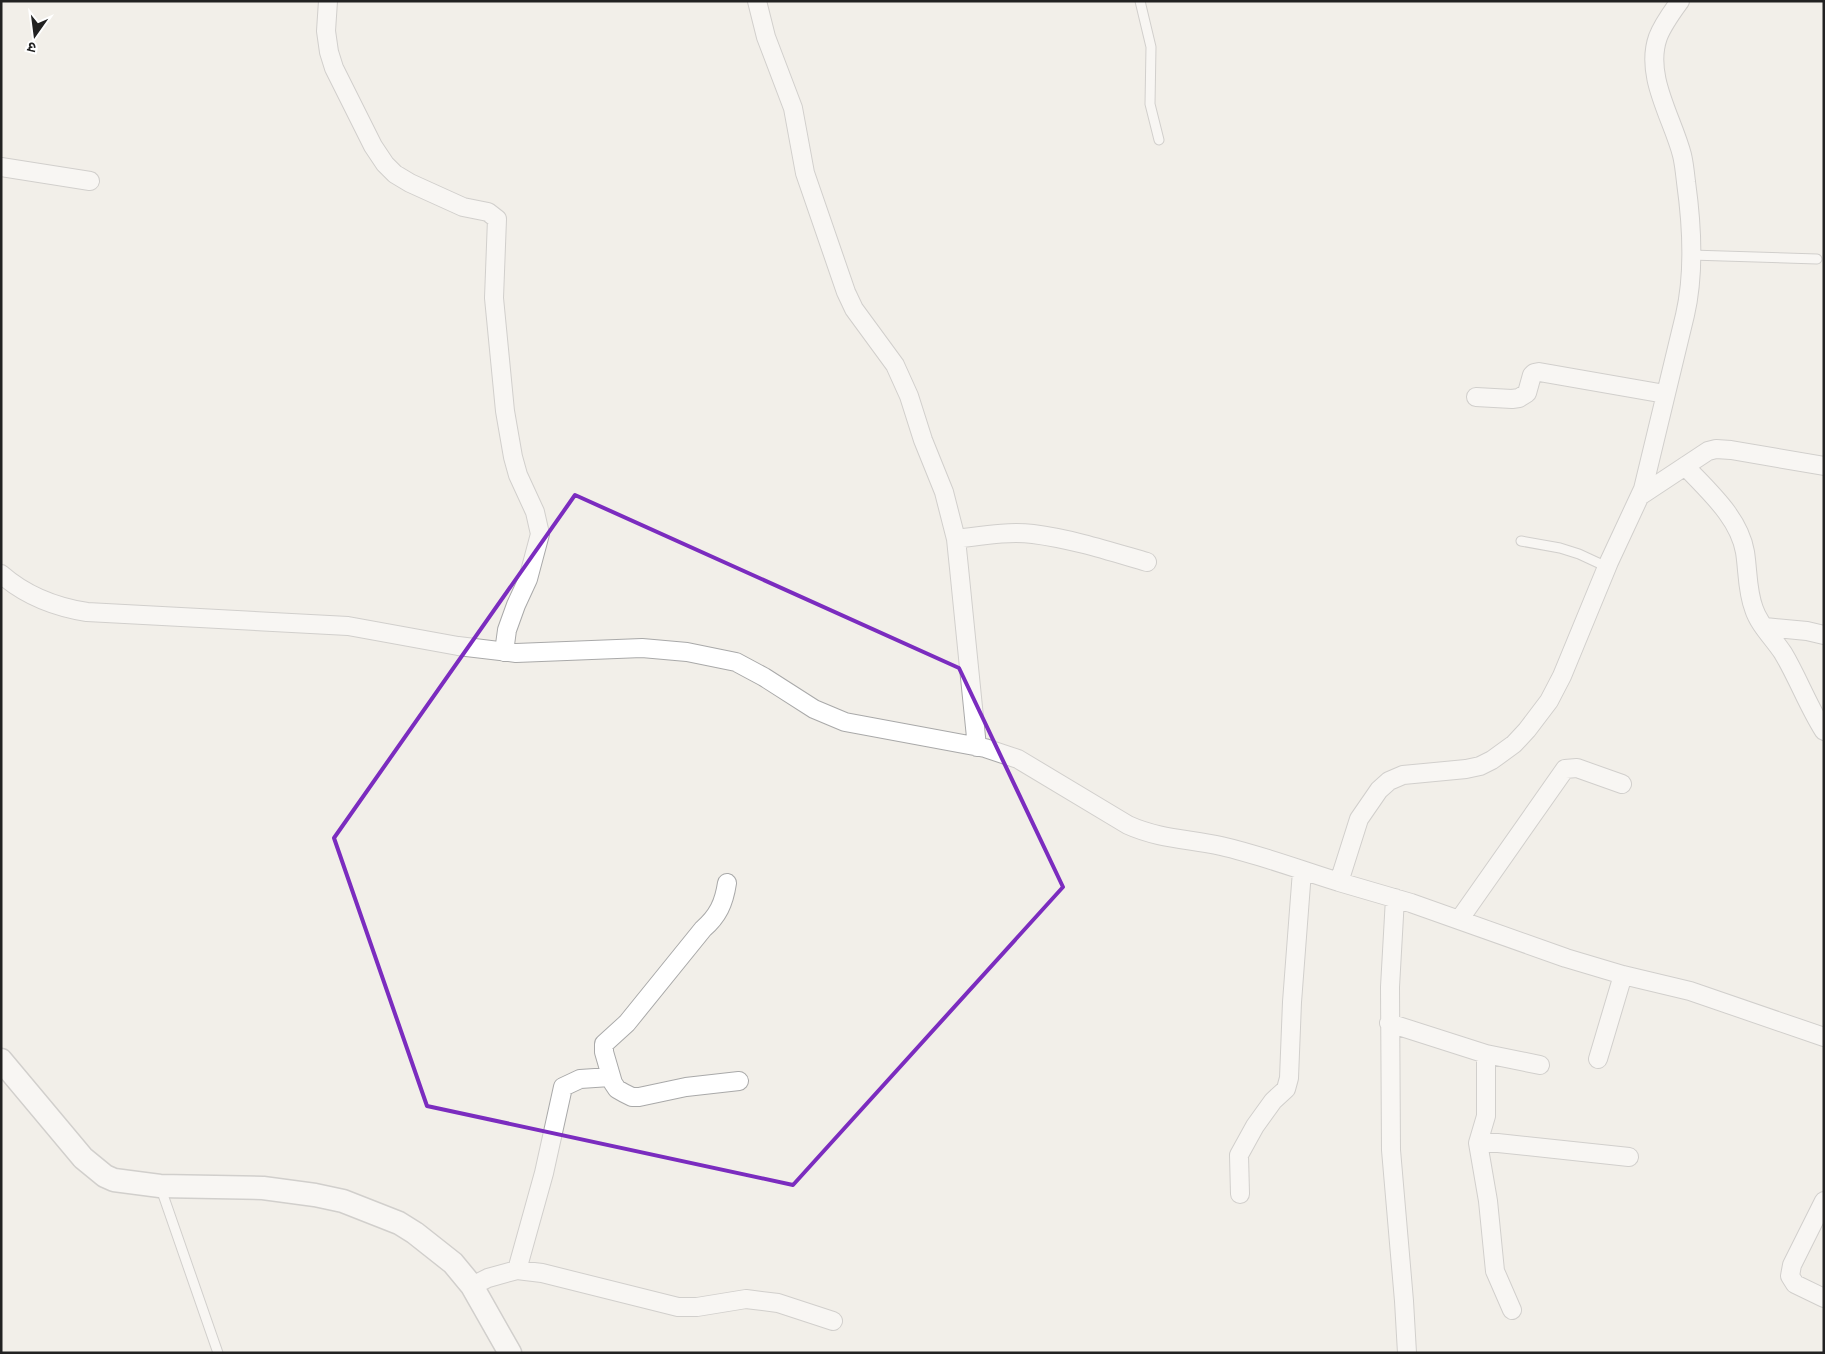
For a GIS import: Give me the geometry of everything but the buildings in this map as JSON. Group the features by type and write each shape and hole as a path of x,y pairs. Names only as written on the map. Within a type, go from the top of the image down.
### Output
{"street":[{"path":"328,1 326,32 329,52 351,103 373,146 385,164 395,174 410,183 463,207 488,212 497,219 494,298 505,411 518,475 535,512 540,534 528,579 516,604 507,630 504,652"},
{"path":"757,1 766,37 793,108 805,173 836,264 854,309 895,365 909,396 923,440 944,492 956,539 977,747"},
{"path":"1339,882 1358,819 1379,790 1389,781 1403,774 1466,769 1480,766 1504,752 1527,730 1549,700 1562,676 1606,567 1640,496 1649,470 1665,394 1687,309 1692,240 1688,194 1682,155 1661,98 1656,67 1658,38 1668,18 1680,1"},
{"path":"1,167 90,181"},
{"path":"1476,397 1519,398 1527,393 1532,375 1539,372 1665,394"},
{"path":"1640,496 1708,451 1723,449 1824,466"},
{"path":"1685,466 1715,497 1740,532 1745,551 1753,608 1783,654 1824,731"},
{"path":"956,539 1009,533 1033,534 1084,544 1146,562"},
{"path":"1,574 44,602 63,608 87,612 348,626 458,646 504,652 543,653 642,648 663,649 736,662 814,709 845,722 977,747 1018,759 1128,825 1143,832 1220,846 1251,854 1395,898 1540,950 1623,975 1690,991 1824,1037"},
{"path":"1765,627 1806,631 1824,635"},
{"path":"1459,920 1565,769 1577,768 1622,784"},
{"path":"1240,1194 1239,1155 1255,1126 1273,1101 1286,1090 1289,1078 1292,1002 1302,871"},
{"path":"727,883 723,905 713,919 627,1023 606,1041 604,1052 610,1077 617,1089 632,1096 639,1097 686,1087 739,1082"},
{"path":"1395,898 1389,1023 1391,1150 1407,1353"},
{"path":"1598,1059 1623,975"},
{"path":"1389,1023 1486,1054 1540,1065"},
{"path":"1486,1054 1486,1116 1479,1141 1488,1201 1494,1263 1497,1278 1512,1310"},
{"path":"1,1060 74,1149 93,1166 114,1180 160,1186 263,1188 315,1195 343,1201 399,1223 416,1233 453,1263 472,1286 510,1353"},
{"path":"517,1270 544,1173 563,1087 580,1079 610,1077"},
{"path":"1479,1141 1629,1157"},
{"path":"1824,1201 1792,1265 1790,1276 1795,1284 1824,1298"},
{"path":"472,1286 488,1278 517,1270 542,1273 678,1307 697,1307 746,1298 778,1303 833,1321"}],"lane":[{"path":"1140,1 1151,47 1150,104 1159,140"},
{"path":"1691,255 1818,259"},
{"path":"1521,541 1560,548 1579,554 1606,567"},
{"path":"160,1186 218,1353"}],"highlighted area":[{"path":"575,495 959,668 1063,887 793,1185 427,1106 334,838"}]}
